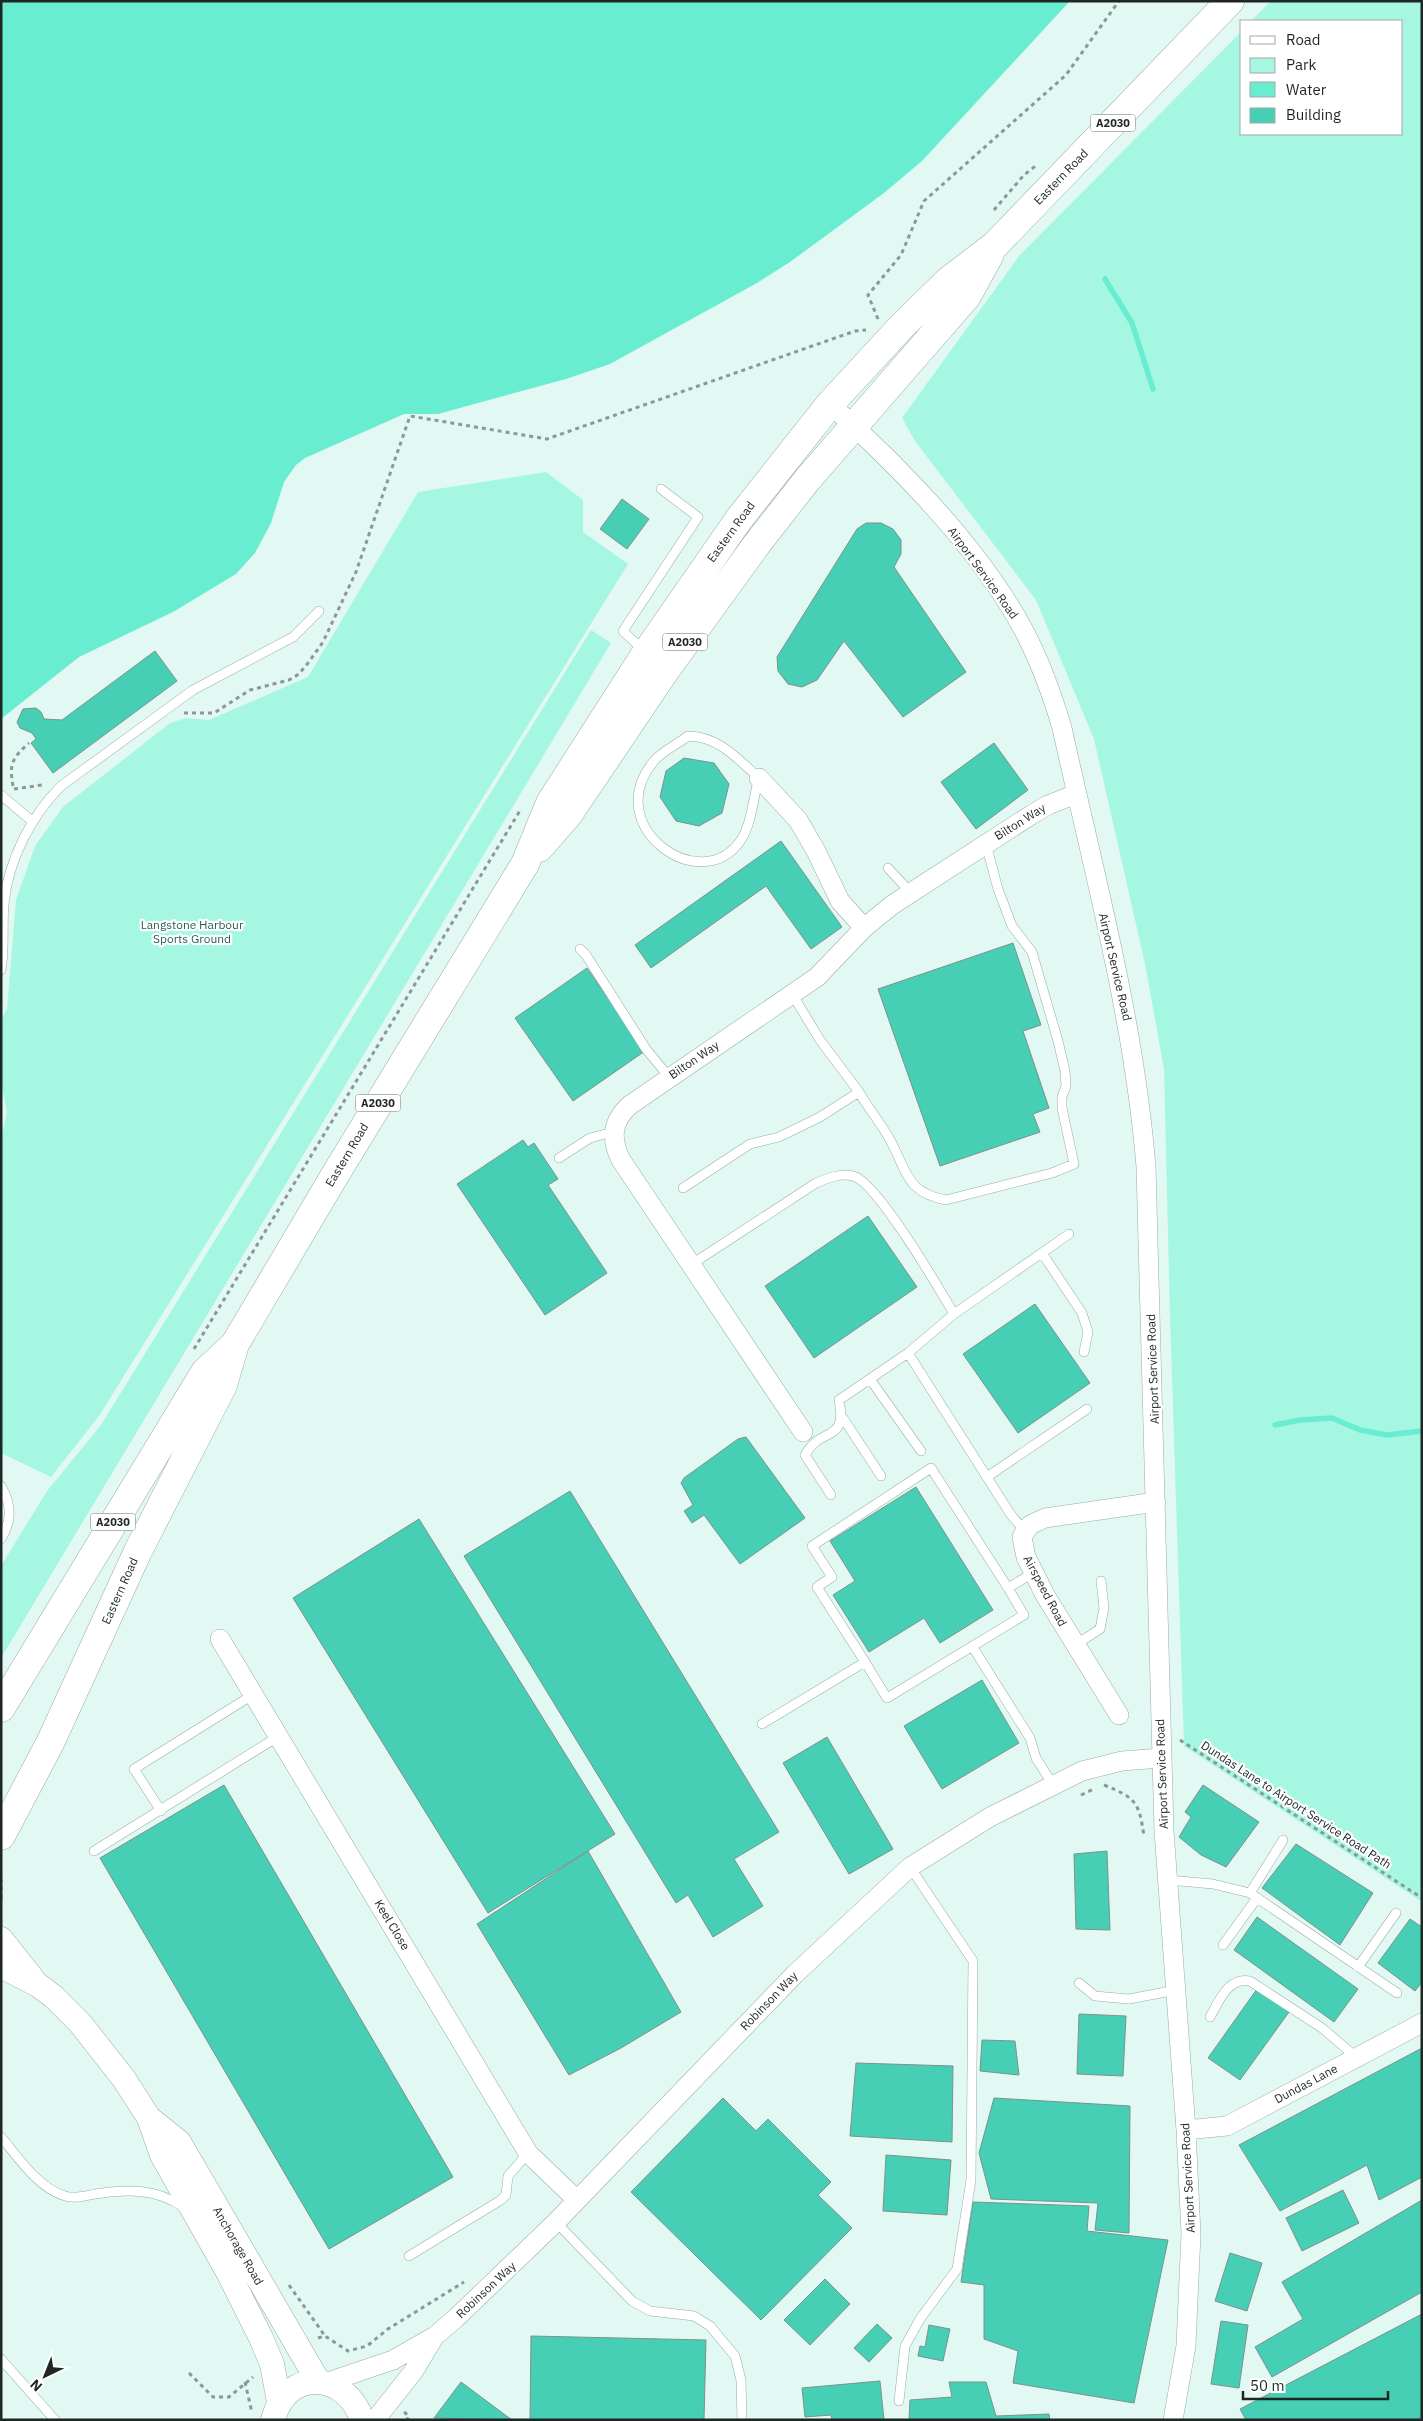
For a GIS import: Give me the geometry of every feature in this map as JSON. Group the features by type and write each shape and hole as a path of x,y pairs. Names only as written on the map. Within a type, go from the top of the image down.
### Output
{"main road":[{"name":"Eastern Road","path":"1,1836 51,1741 138,1551 223,1384 235,1344 335,1175 525,864 550,803 646,653 739,519 830,404 948,281 995,245 1230,1"},
{"name":"Eastern Road","path":"525,864 568,815 665,671 752,551 807,480 967,296 995,245"},
{"name":"Eastern Road","path":"1,1708 205,1372 235,1344"}],"street":[{"name":"Airport Service Road","path":"830,404 854,425 958,536 981,566 1022,628 1051,692 1062,728 1123,1000 1138,1083 1146,1167 1162,1758 1191,2234 1186,2346 1173,2420"},
{"path":"759,778 798,820 816,851 840,901 864,928"},
{"name":"Bilton Way","path":"613,1132 620,1114 669,1077 792,994 827,967 864,928 892,905 1048,805 1076,794"},
{"path":"613,1132 614,1146 621,1160 803,1432"},
{"path":"1025,1530 1030,1525 1046,1518 1156,1502"},
{"name":"Airspeed Road","path":"1025,1530 1022,1537 1023,1547 1033,1572 1075,1645 1119,1715"},
{"name":"Keel Close","path":"220,1639 528,2154 577,2200"},
{"name":"Robinson Way","path":"323,2382 393,2360 435,2336 496,2282 556,2222 795,1974 910,1867 990,1817 1053,1785 1100,1766 1162,1758"},
{"path":"1,1939 38,1985"},
{"path":"1,1966 38,1985"},
{"path":"1,1978 38,1985"},
{"name":"Anchorage Road","path":"38,1985 54,1996 80,2023 124,2079 149,2118 162,2155 199,2219 261,2338 272,2364 276,2411"},
{"name":"Dundas Lane","path":"1186,2130 1227,2126 1422,2023"},
{"name":"Anchorage Road","path":"149,2118 179,2142 323,2382"},
{"name":"Robinson Way","path":"375,2420 413,2372 435,2336"},
{"path":"276,2411 290,2390 298,2385 323,2382 354,2403 362,2420"}],"lane":[{"path":"646,653 623,631 698,517 661,490"},
{"path":"1,970 7,884 14,860 41,808 61,786 193,690 293,637 319,611"},
{"path":"688,736 702,736 718,742 759,778 741,840 720,857 702,861 685,860 668,853 654,841 644,826 639,812 642,779 655,759 688,736"},
{"path":"1,795 33,822"},
{"path":"792,994 820,1040 894,1146 907,1179 917,1189 933,1198 946,1200 1052,1173 1074,1164 1062,1108 1062,1097 1066,1086 1065,1071 1058,1041 1032,952 1012,926 998,889 986,844"},
{"path":"888,868 911,893"},
{"path":"580,949 586,955 646,1049 669,1077"},
{"path":"683,1188 750,1144 779,1138 820,1117 858,1092"},
{"path":"559,1158 590,1138 613,1132"},
{"path":"692,1264 816,1183 833,1176 854,1176 873,1190 937,1283 954,1314"},
{"path":"881,1476 843,1418 839,1400 908,1353 954,1314 1068,1234"},
{"path":"1042,1253 1082,1313 1088,1332 1084,1352"},
{"path":"908,1353 1011,1515 1025,1530"},
{"path":"870,1379 921,1451"},
{"path":"987,1477 1087,1409"},
{"path":"831,1495 804,1455 808,1447 839,1426 843,1418"},
{"path":"931,1468 1008,1588 1024,1615 887,1698 817,1587 832,1577 812,1546 931,1468"},
{"path":"1,1486 10,1510 9,1524 1,1539"},
{"path":"1008,1588 1033,1572"},
{"path":"1075,1645 1100,1628 1104,1608 1101,1581"},
{"path":"972,1646 1030,1738 1036,1758 1053,1785"},
{"path":"762,1724 865,1662"},
{"path":"162,1811 134,1769 254,1694"},
{"path":"94,1851 162,1811 279,1736"},
{"path":"1222,1945 1253,1895 1283,1840"},
{"path":"899,2401 905,2346 920,2319 957,2269 971,2180 973,1961 910,1867"},
{"path":"1168,1880 1213,1884 1253,1895 1397,1993"},
{"path":"1358,1966 1396,1913"},
{"path":"1210,2017 1225,1990 1242,1979 1250,1980 1322,2028 1356,2057"},
{"path":"1079,1983 1095,1996 1130,1999 1176,1990"},
{"path":"1,2137 42,2183 60,2194 80,2197 124,2190 159,2193 174,2200 199,2219"},
{"path":"409,2256 501,2200 506,2194 508,2176 528,2154"},
{"path":"556,2222 632,2301 650,2311 694,2316 710,2326 735,2356 741,2380 742,2420"},
{"path":"1,2359 55,2420"}],"path":[{"path":"878,320 868,295 901,255 924,201 1066,75 1119,1"},
{"path":"179,714 214,713 250,690 289,680 299,674 308,663 323,642 356,572 410,416 547,439 856,331 873,329"},
{"path":"12,803 15,797 10,770 16,756 29,743"},
{"path":"13,789 46,784"},
{"name":"Dundas Lane to Airport Service Road Path","path":"1161,1727 1422,1898"},
{"path":"1077,1796 1103,1785 1128,1795 1140,1812 1145,1845"},
{"path":"1,1880 1,1902"},
{"path":"367,2346 388,2329 470,2278"},
{"path":"189,2373 212,2397 229,2397 245,2382 252,2420"}],"green space":[{"path":"1271,1 1422,1 1422,1902 1184,1746 1164,1069 1145,964 1094,739 1036,600 915,441 902,418 1019,256 1240,33 1240,135 1403,135 1403,20 1252,20"},
{"name":"Langstone Harbour Sports Ground","path":"546,472 583,500 583,532 628,564 99,1416 51,1477 1,1453 1,1140 7,1112 1,1082 1,1018 7,1010 16,900 35,846 63,807 170,723 186,718 209,720 308,677 418,492"},
{"path":"591,630 611,643 1,1658 1,1566 47,1491 101,1425"}],"water":[{"path":"1,1 1070,1 922,161 884,193 790,262 757,283 610,364 566,379 438,414 404,414 305,458 296,465 284,482 271,523 255,553 236,574 173,612 79,657 1,719"}],"building":[{"path":"622,499 649,519 627,549 600,529"},
{"path":"866,523 881,523 893,529 901,540 901,554 894,567 966,672 903,717 844,641 817,680 802,687 788,684 778,671 777,657 857,529"},
{"path":"155,651 177,681 53,773 31,743 36,739 32,733 20,728 17,722 23,709 36,708 41,712 44,719 62,720"},
{"path":"994,743 1028,790 976,829 941,782"},
{"path":"684,758 714,763 729,784 722,813 699,826 676,821 660,797 666,771"},
{"path":"781,841 842,927 811,949 766,886 651,968 635,945"},
{"path":"1013,943 1041,1025 1023,1031 1049,1108 1033,1114 1040,1132 940,1166 878,989"},
{"path":"587,968 645,1051 573,1101 515,1018"},
{"path":"523,1140 528,1147 534,1143 558,1179 548,1185 607,1273 545,1315 457,1184"},
{"path":"868,1216 917,1287 814,1358 765,1286"},
{"path":"1035,1304 1090,1383 1018,1433 963,1354"},
{"path":"746,1437 805,1518 740,1564 704,1515 692,1523 684,1511 693,1505 681,1483 684,1478 738,1439"},
{"path":"916,1487 993,1610 940,1643 924,1618 869,1652 833,1595 855,1581 830,1541"},
{"path":"570,1491 779,1832 734,1859 763,1906 713,1937 688,1895 676,1903 464,1556"},
{"path":"419,1519 615,1834 488,1913 293,1598"},
{"path":"982,1680 1019,1743 942,1789 904,1726"},
{"path":"827,1737 893,1849 849,1874 783,1763"},
{"path":"224,1785 453,2177 329,2249 100,1858"},
{"path":"1203,1785 1259,1822 1226,1867 1201,1855 1179,1837 1191,1817 1185,1812"},
{"path":"1296,1844 1373,1893 1340,1945 1262,1888"},
{"path":"588,1851 681,2012 621,2048 569,2075 477,1924"},
{"path":"1107,1851 1110,1930 1076,1929 1074,1854"},
{"path":"1257,1917 1358,1989 1334,2022 1234,1950"},
{"path":"1410,1919 1422,1927 1422,1982 1415,1991 1378,1963"},
{"path":"1257,1989 1289,2012 1240,2080 1208,2058"},
{"path":"1079,2014 1126,2016 1123,2076 1077,2074"},
{"path":"982,2040 1015,2041 1019,2075 980,2071"},
{"path":"1422,2048 1422,2177 1379,2200 1367,2165 1280,2211 1239,2145"},
{"path":"856,2063 953,2066 952,2142 850,2136"},
{"path":"723,2098 756,2131 768,2119 831,2182 818,2195 852,2228 761,2320 631,2192"},
{"path":"994,2098 1130,2106 1129,2233 1095,2230 1098,2203 991,2199 979,2153"},
{"path":"886,2155 951,2160 947,2215 883,2211"},
{"path":"1343,2190 1359,2223 1302,2251 1286,2218"},
{"path":"1422,2200 1422,2292 1272,2377 1255,2347 1303,2319 1282,2282"},
{"path":"973,2202 1089,2206 1087,2231 1168,2240 1134,2403 1013,2383 1018,2351 984,2339 984,2285 961,2282"},
{"path":"1230,2253 1262,2263 1247,2311 1215,2301"},
{"path":"825,2279 850,2304 810,2345 784,2320"},
{"path":"1422,2314 1422,2417 1416,2420 1246,2420 1240,2409"},
{"path":"1221,2321 1248,2325 1239,2388 1211,2384"},
{"path":"877,2324 892,2338 869,2362 854,2348"},
{"path":"929,2325 950,2329 943,2361 918,2356 920,2346 925,2347"},
{"path":"531,2336 706,2340 704,2420 530,2420"},
{"path":"880,2381 884,2420 832,2420 831,2415 805,2417 802,2388"},
{"path":"461,2382 512,2420 434,2418"},
{"path":"949,2382 986,2382 996,2416 1049,2414 1050,2420 909,2420 910,2400 952,2397"}],"waterway":[{"path":"1105,279 1132,323 1153,389"},
{"path":"1275,1425 1300,1420 1332,1418 1360,1430 1387,1435 1422,1431"}]}
